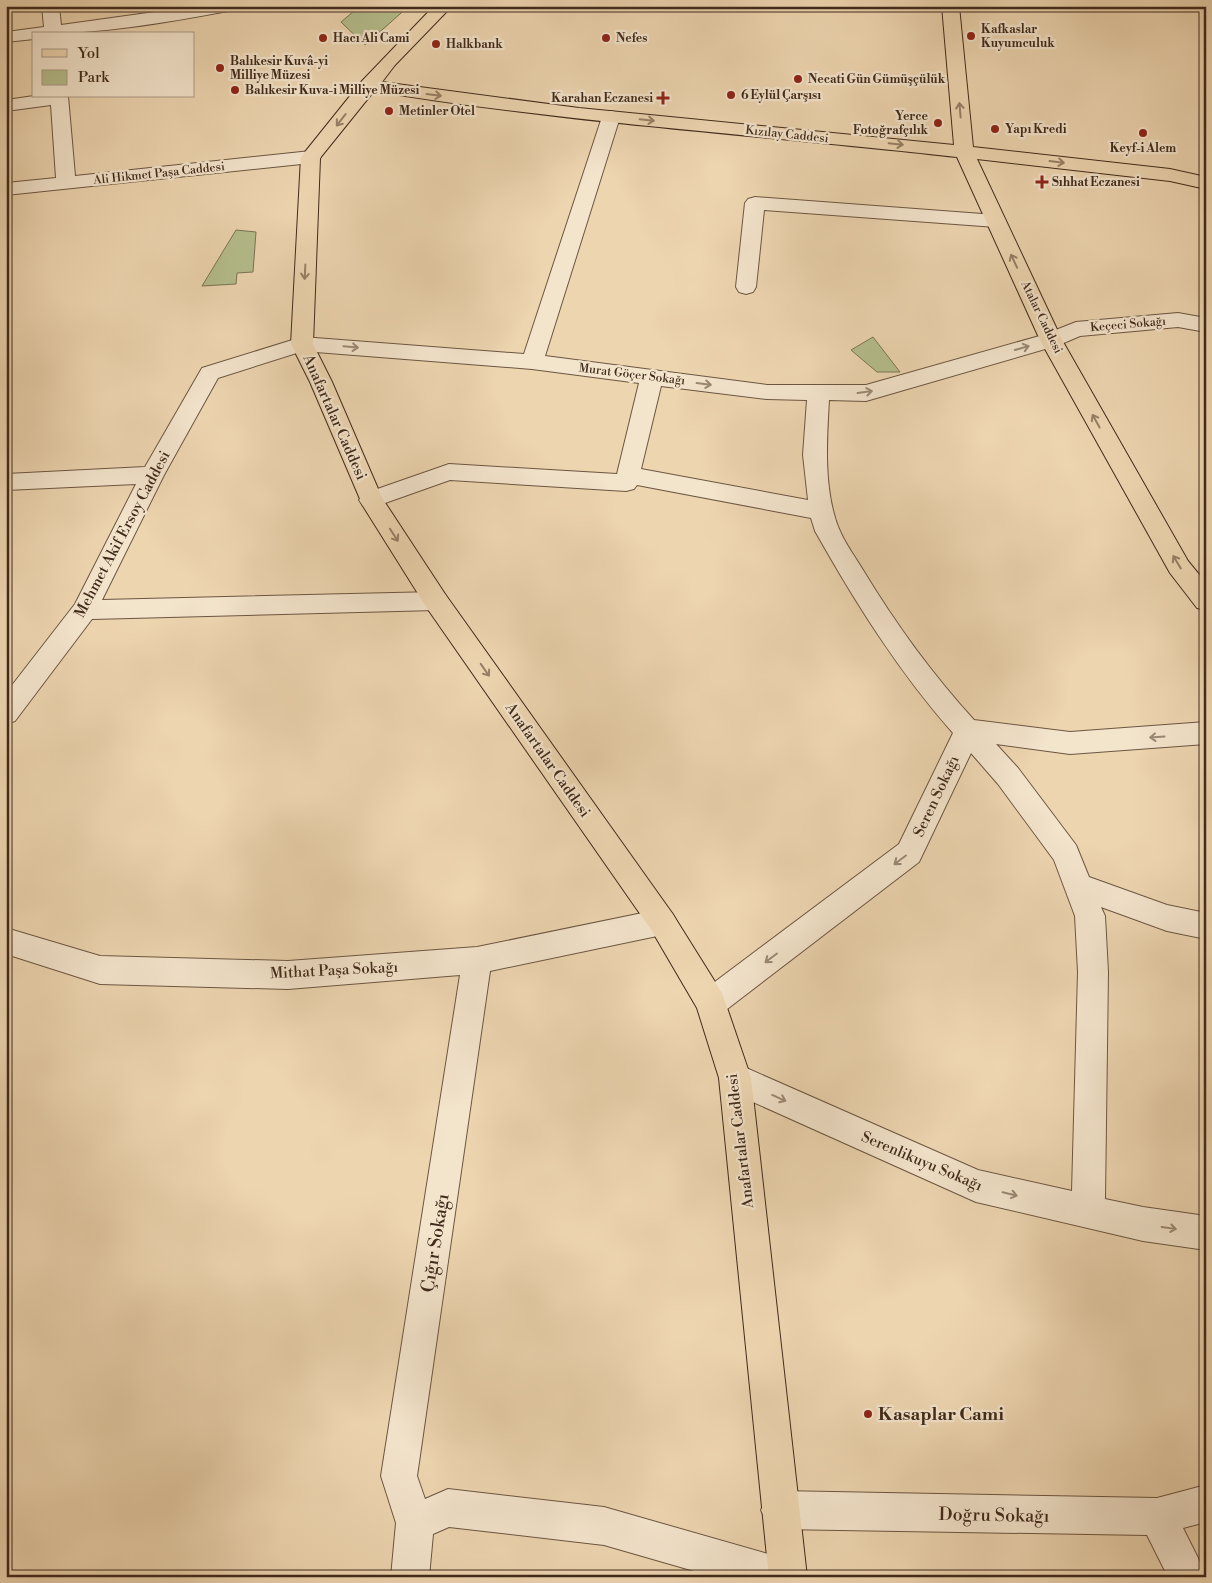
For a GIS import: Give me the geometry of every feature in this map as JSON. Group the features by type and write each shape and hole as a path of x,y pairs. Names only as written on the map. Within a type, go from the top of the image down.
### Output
{"main road":[{"path":"311,157 389,61 444,6"},
{"name":"Atalar Caddesi","path":"950,6 964,151 1051,340 1179,567 1206,601"},
{"name":"Kızılay Caddesi","path":"368,85 612,117 964,151 1170,175 1206,183"},
{"name":"Anafartalar Caddesi","path":"311,157 302,344 321,382 371,500 436,601 662,922 711,1004 735,1078 788,1577"}],"street":[{"path":"50,6 53,32 172,11 228,6"},
{"path":"6,37 32,34"},
{"path":"6,106 53,98"},
{"path":"59,98 66,183"},
{"path":"532,362 612,117"},
{"name":"Ali Hikmet Paşa Caddesi","path":"6,190 311,157"},
{"path":"746,287 755,203 996,221"},
{"name":"Keçeci Sokağı","path":"1051,340 1076,329 1178,320 1206,325"},
{"name":"Murat Göçer Sokağı","path":"210,373 302,344 532,362 767,392 866,394 1051,340"},
{"name":"Mehmet Akif Ersoy Caddesi","path":"7,709 85,610 152,475 210,373"},
{"path":"371,500 449,472 626,482 652,377"},
{"path":"818,394 815,455 821,511 826,531 866,596 934,695 1008,776 1066,854 1090,916 1093,972 1088,1212"},
{"path":"6,482 152,475"},
{"path":"628,475 821,511"},
{"path":"85,610 436,601"},
{"path":"968,730 1070,743 1206,733"},
{"name":"Seren Sokağı","path":"711,1004 909,853 968,730"},
{"path":"1078,886 1167,918 1206,926"},
{"name":"Mithat Paşa Sokağı","path":"6,941 100,970 288,975 477,960 662,922"},
{"name":"Çığır Sokağı","path":"410,1577 415,1523 399,1476 477,960"},
{"name":"Serenlikuyu Sokağı","path":"735,1078 976,1186 1143,1224 1206,1233"},
{"name":"Doğru Sokağı","path":"780,1510 1157,1517 1206,1503"},
{"path":"415,1523 448,1508 604,1526 782,1577"},
{"path":"1157,1517 1188,1577"}],"green space":[{"path":"360,6 409,6 365,45 341,22"},
{"path":"236,230 256,232 253,272 237,273 236,284 202,286"},
{"path":"873,337 900,372 877,372 851,350"}],"place":[{"name":"Kafkaslar Kuyumculuk","path":"971,36"},
{"name":"Hacı Ali Cami","path":"323,38"},
{"name":"Nefes","path":"606,38"},
{"name":"Halkbank","path":"436,44"},
{"name":"Balıkesir Kuvâ-yi Milliye Müzesi","path":"220,68"},
{"name":"Necati Gün Gümüşçülük","path":"798,79"},
{"name":"Balıkesir Kuva-i Milliye Müzesi","path":"235,90"},
{"name":"6 Eylül Çarşısı","path":"731,95"},
{"name":"Karahan Eczanesi","path":"663,98"},
{"name":"Metinler Otel","path":"389,111"},
{"name":"Yerce Fotoğrafçılık","path":"938,123"},
{"name":"Yapı Kredi","path":"995,129"},
{"name":"Keyf-i Alem","path":"1143,133"},
{"name":"Sıhhat Eczanesi","path":"1042,182"},
{"name":"Kasaplar Cami","path":"868,1414"}]}
